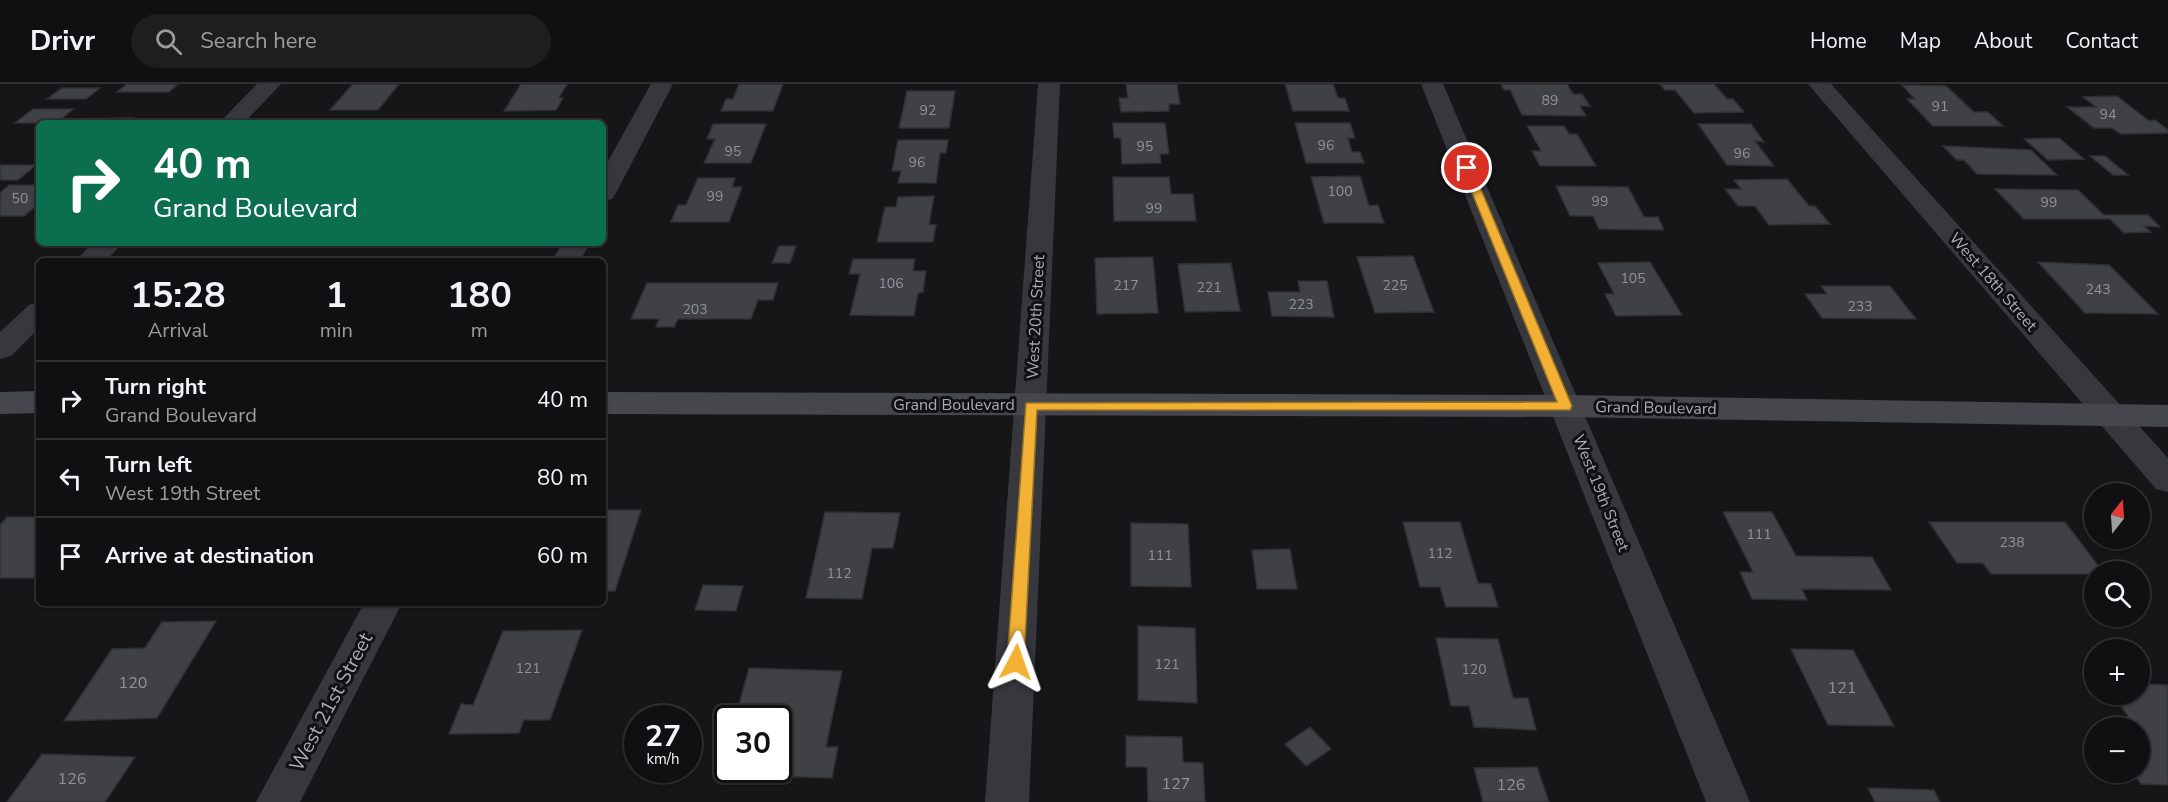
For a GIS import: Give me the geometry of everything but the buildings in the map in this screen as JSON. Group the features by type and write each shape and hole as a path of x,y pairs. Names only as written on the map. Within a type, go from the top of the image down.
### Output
{"street":[{"path":"234,120 270,84"},
{"path":"606,187 662,84"},
{"name":"West 20th Street","path":"1007,802 1049,84"},
{"name":"West 19th Street","path":"1432,84 1728,802"},
{"name":"West 18th Street","path":"1819,84 2168,480"},
{"path":"93,258 105,246"},
{"path":"0,349 36,314"},
{"path":"0,402 36,402"},
{"name":"Grand Boulevard","path":"606,403 1565,406 2168,416"},
{"name":"West 21st Street","path":"278,802 381,606"}],"route":[{"path":"1016,662 1031,406 1565,406 1467,168"}]}
